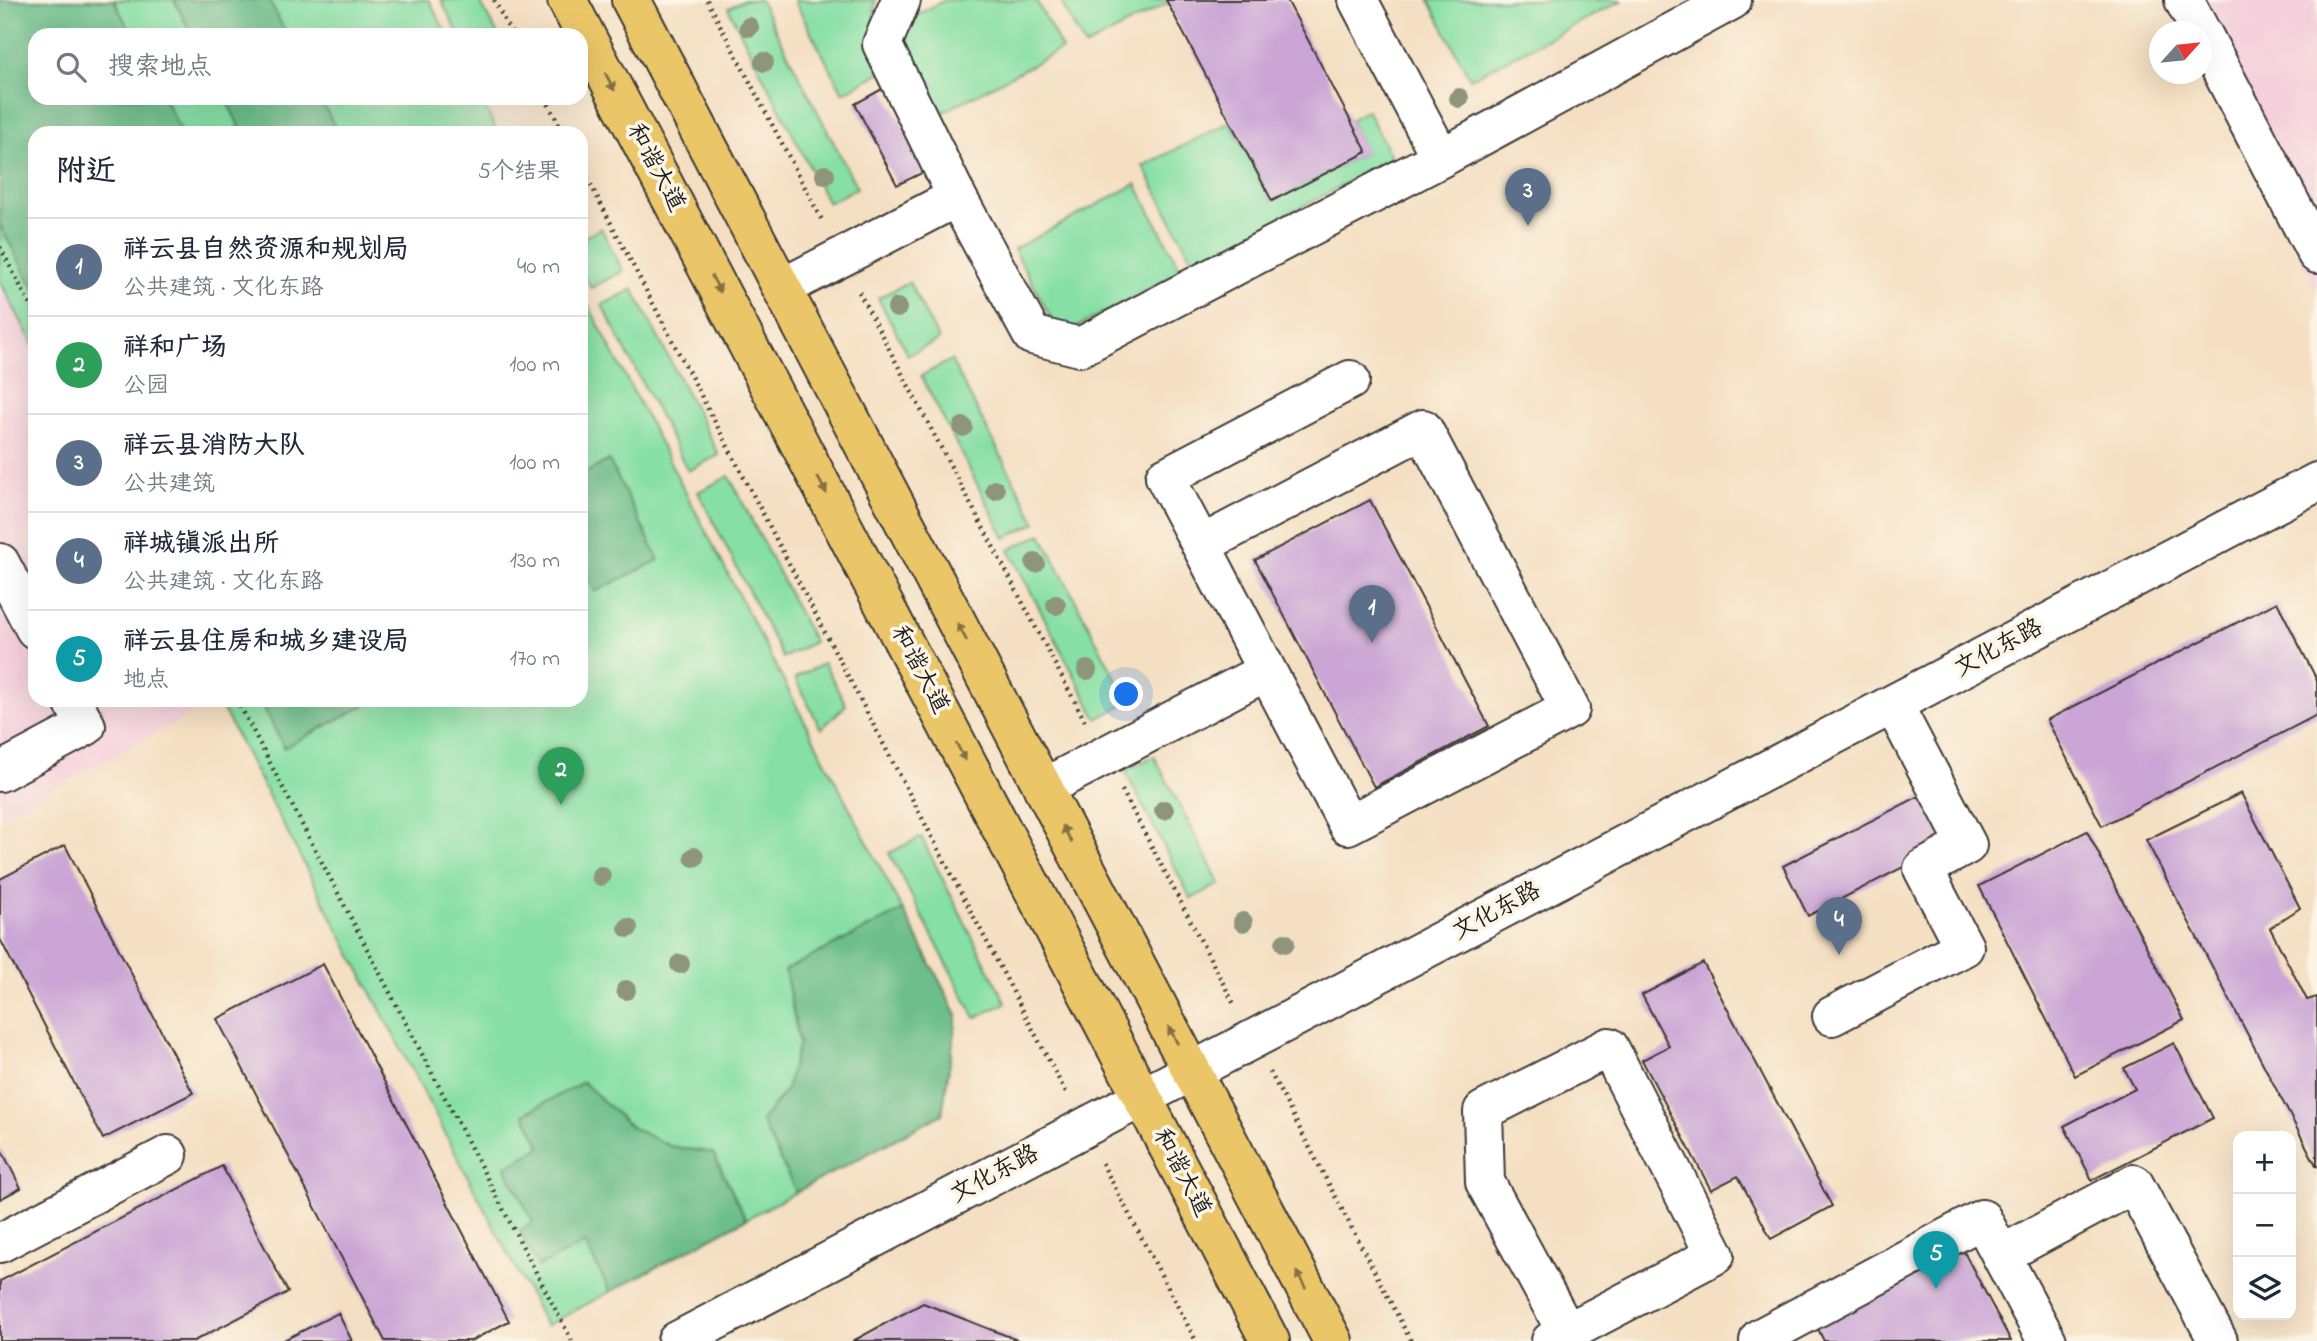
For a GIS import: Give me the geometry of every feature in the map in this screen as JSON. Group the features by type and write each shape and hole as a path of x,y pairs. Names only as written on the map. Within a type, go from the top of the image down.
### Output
{"main road":[{"name":"和谐大道","path":"567,0 582,28"},
{"path":"631,0 1333,1341"},
{"name":"和谐大道","path":"588,40 1270,1341"}],"street":[{"path":"901,0 882,44 957,197 1032,335 1080,347 1441,158 1732,0"},
{"path":"1358,0 1441,158"},
{"path":"2184,0 2195,21"},
{"path":"2212,53 2317,254"},
{"path":"782,288 957,197"},
{"path":"1201,545 1423,429 1570,709 1348,825 1165,477 1350,380"},
{"name":"文化东路","path":"677,1341 2317,482"},
{"path":"0,563 28,616"},
{"path":"1043,788 1267,671"},
{"path":"1832,1016 1964,947 1923,869 1967,845 1893,704"},
{"path":"0,772 86,726 76,707"},
{"path":"1609,1047 1715,1255 1559,1337 1485,1182 1483,1111 1609,1047"},
{"path":"0,1243 168,1155"},
{"path":"2001,1255 2134,1184 2218,1341"},
{"path":"1759,1341 1760,1338 1982,1219 2047,1341"}],"path":[{"path":"494,0 508,28"},
{"path":"707,0 1411,1341"},
{"path":"549,105 560,126"},
{"path":"588,179 1196,1341"},
{"path":"0,247 28,301"},
{"path":"241,707 572,1341"}],"shaded area":[{"path":"2168,0 2317,0 2317,291 2212,84 2212,21 2179,21"},
{"path":"0,281 28,335 28,707 204,707 0,817"}],"green space":[{"path":"0,0 429,0 443,28 28,28 28,105 484,105 494,126 28,126 28,335 0,281"},
{"path":"0,0 114,0 128,28 28,28 28,105 168,105 178,126 28,126 28,278 0,225"},
{"path":"174,0 269,0 283,28 188,28"},
{"path":"441,0 479,0 494,28 455,28"},
{"path":"744,0 760,0 857,188 828,203 728,8"},
{"path":"794,0 875,0 872,45 885,70 843,93"},
{"path":"945,0 1036,0 1062,49 940,114 901,39 909,19"},
{"path":"1060,0 1166,0 1168,3 1085,47"},
{"path":"1429,0 1623,0 1470,79"},
{"path":"229,105 324,105 334,126 239,126"},
{"path":"1367,110 1392,158 1195,265 1143,166 1230,122 1272,201 1366,152 1350,120"},
{"path":"1136,184 1182,272 1075,328 1054,324 1014,249"},
{"path":"601,228 623,271 591,288 588,283 588,235"},
{"path":"909,282 939,340 908,355 878,298"},
{"path":"633,289 719,455 688,471 602,305"},
{"path":"588,304 957,1015 942,1114 546,1326 222,707 588,707"},
{"path":"951,360 1036,523 1005,538 921,376"},
{"path":"609,460 659,560 595,592 588,578 588,471"},
{"path":"729,476 814,642 783,658 698,492"},
{"path":"1041,534 1128,702 1097,719 1009,550"},
{"path":"824,663 846,705 821,729 795,678"},
{"path":"264,707 362,707 284,748"},
{"path":"1154,756 1220,884 1191,899 1125,771"},
{"path":"921,837 1006,1003 975,1018 889,853"},
{"path":"903,910 957,1015 942,1114 796,1192 761,1121 786,1090 799,1043 785,970"},
{"path":"583,1082 631,1127 670,1146 713,1153 746,1219 610,1292 585,1243 538,1267 520,1231 533,1222 505,1167 541,1147 524,1114"}],"building":[{"path":"1166,0 1287,0 1367,152 1272,201"},
{"path":"884,88 926,171 897,185 855,104"},
{"path":"1370,500 1489,726 1374,787 1255,560"},
{"path":"2277,602 2317,680 2317,715 2102,826 2047,720"},
{"path":"1925,793 1950,843 1808,916 1783,866"},
{"path":"2241,793 2300,908 2270,928 2307,1000 2317,997 2317,1167 2146,840"},
{"path":"2087,831 2184,1020 2075,1076 1979,886"},
{"path":"65,845 193,1093 103,1139 0,939 0,879"},
{"path":"1703,963 1832,1206 1771,1239 1738,1176 1711,1190 1642,1060 1669,1046 1642,995"},
{"path":"323,964 509,1321 471,1341 385,1341 217,1019"},
{"path":"2174,1043 2213,1118 2092,1180 2064,1126 2135,1089 2124,1068"},
{"path":"0,1147 21,1188 0,1199"},
{"path":"222,1166 288,1292 194,1341 0,1341 0,1281"},
{"path":"1963,1250 2011,1341 1824,1341 1817,1327"},
{"path":"923,1303 1020,1341 853,1341"},
{"path":"338,1313 352,1341 282,1341"}],"place":[{"name":"祥云县消防大队","path":"1528,226"},
{"name":"祥云县自然资源和规划局","path":"1372,643"},
{"name":"祥和广场","path":"561,805"},
{"name":"祥城镇派出所","path":"1839,955"},
{"name":"祥云县住房和城乡建设局","path":"1936,1289"}]}
